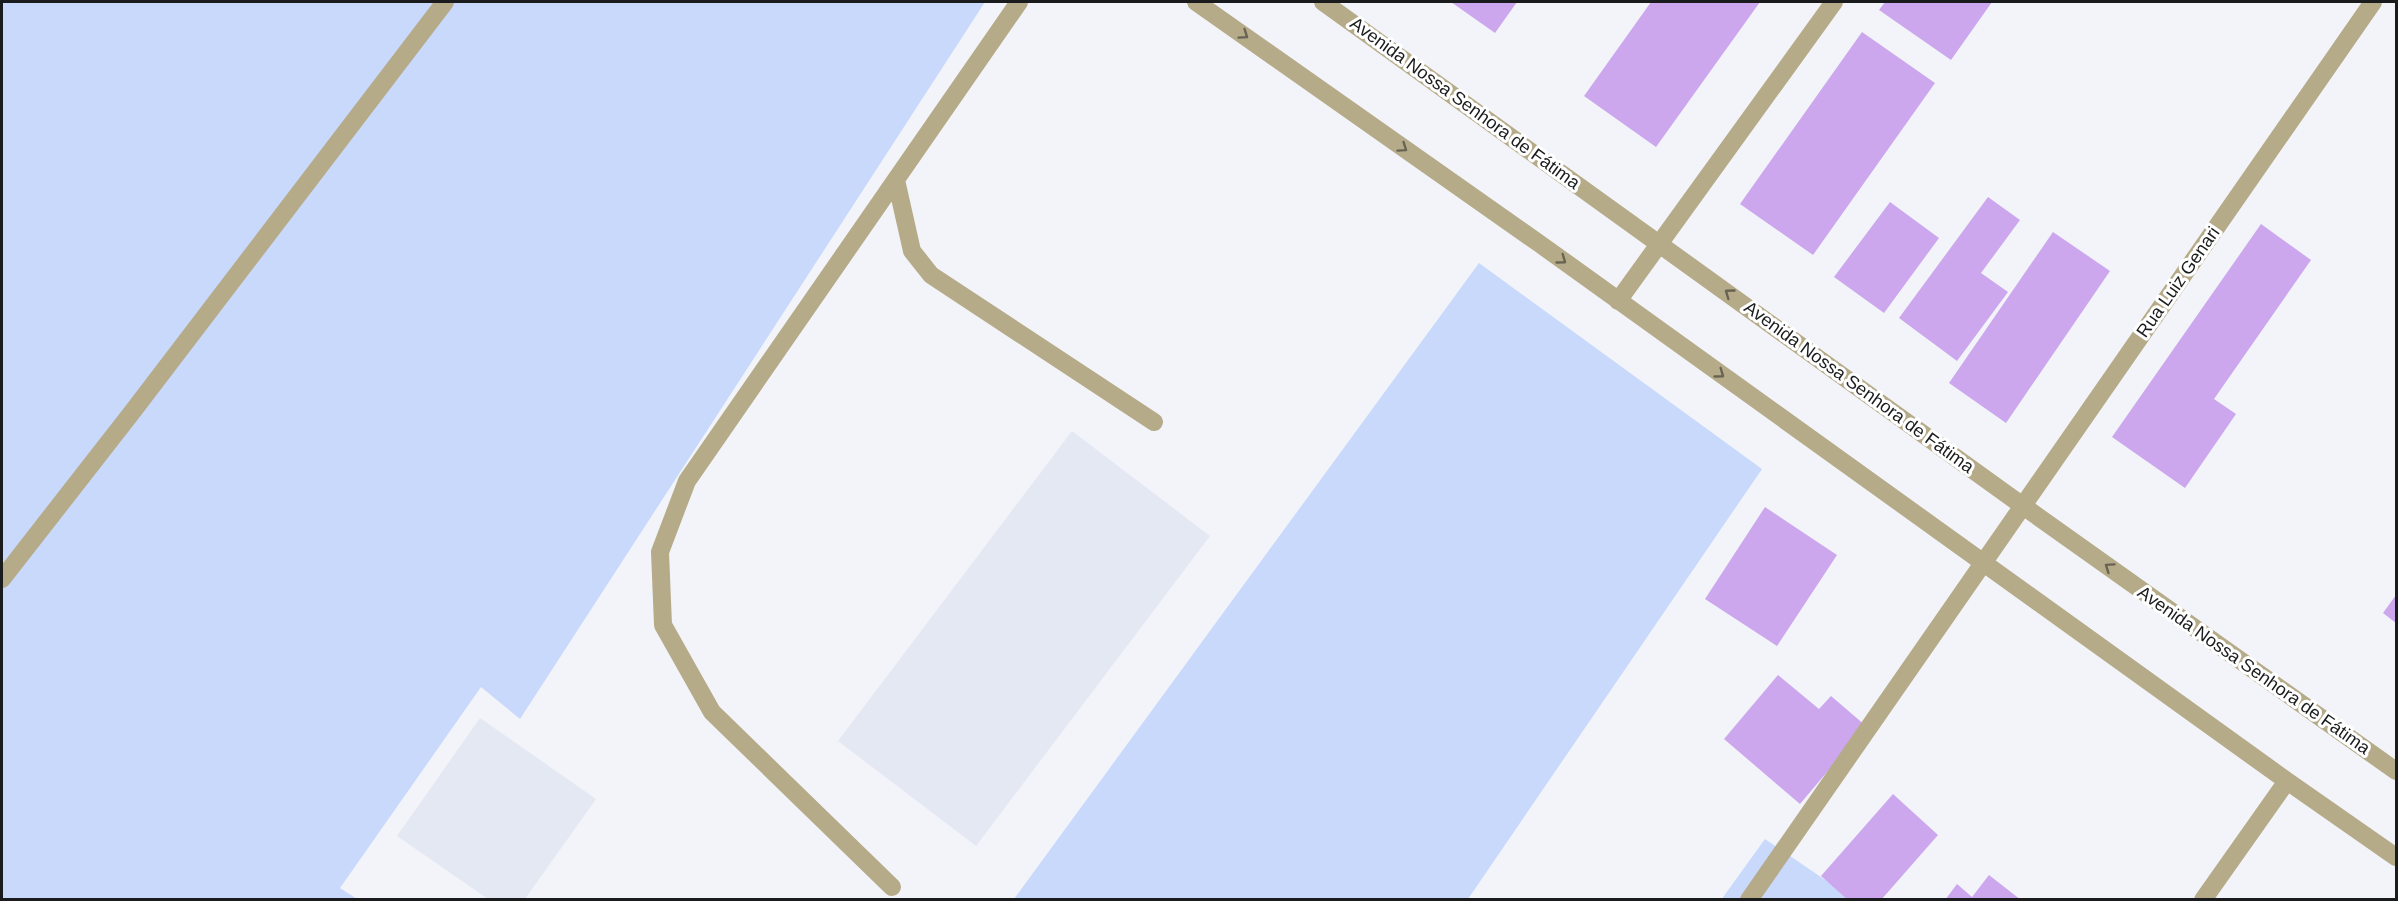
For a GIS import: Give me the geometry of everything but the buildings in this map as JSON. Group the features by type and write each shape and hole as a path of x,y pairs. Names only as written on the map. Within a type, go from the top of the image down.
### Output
{"street":[{"path":"2,579 445,2"},
{"path":"892,887 712,712 663,625 660,552 687,482 1019,2"},
{"path":"1196,2 2397,857"},
{"name":"Avenida Nossa Senhora de Fátima","path":"1323,2 2023,506 2397,771"},
{"path":"1618,301 1834,2"},
{"name":"Rua Luiz Genari","path":"1749,900 2373,2"},
{"path":"896,180 912,251 931,275 1154,422"},
{"path":"2203,900 2288,781"}],"shaded area":[{"path":"2,2 985,2 520,719 481,687 340,888 357,899 2,900"},
{"path":"1479,263 1762,469 1468,899 1014,899"},
{"path":"1072,431 1210,536 976,846 838,741"},
{"path":"480,718 596,799 525,899 488,899 397,836"},
{"path":"1765,839 1853,899 1721,900"}]}
